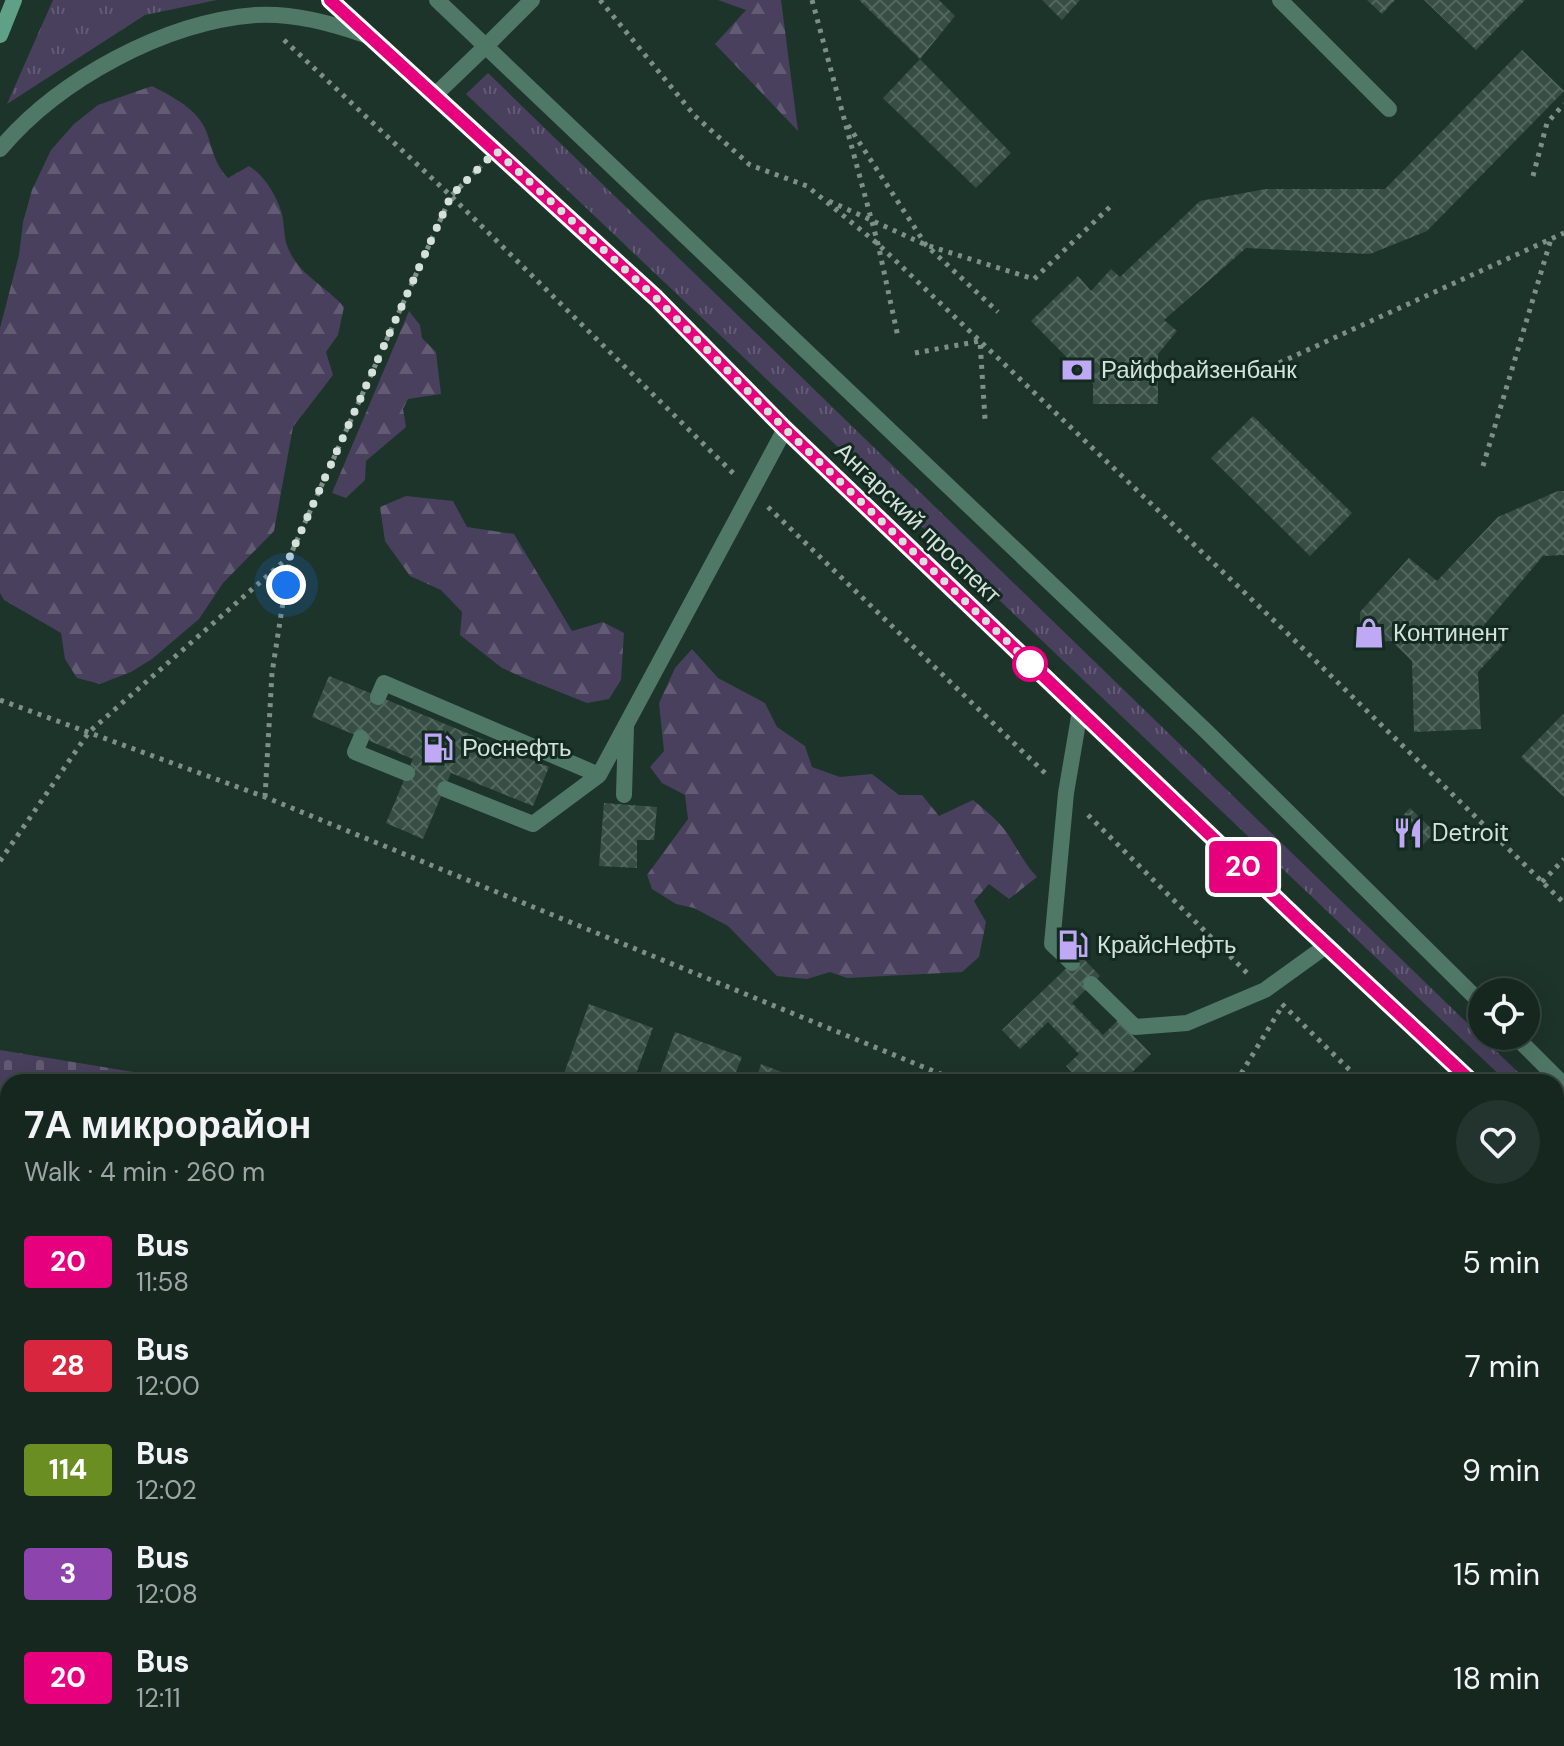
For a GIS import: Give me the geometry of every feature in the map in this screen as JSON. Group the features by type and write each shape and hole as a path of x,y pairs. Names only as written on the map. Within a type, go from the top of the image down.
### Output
{"main road":[{"path":"0,35 14,0"}],"street":[{"name":"Ангарский проспект","path":"330,0 656,298 785,429 1463,1074"},
{"name":"Ангарский проспект","path":"437,0 1206,731 1468,990"},
{"path":"435,95 532,0"},
{"path":"1280,0 1389,109"},
{"path":"0,149 61,92 131,51 196,27 257,15 284,16 326,22 373,38"},
{"path":"453,786 495,800 533,824 599,775 785,429"},
{"path":"378,697 384,683 419,706 514,746 599,775"},
{"path":"1072,963 1052,944 1066,793 1080,711"},
{"path":"624,795 626,725"},
{"path":"361,738 355,752 399,765"},
{"path":"1091,984 1135,1027 1187,1023 1265,990 1326,946"},
{"path":"1529,1050 1553,1074"}],"path":[{"path":"600,0 695,116 750,165 807,186 878,244 1286,632 1564,903"},
{"path":"812,0 878,244 898,337"},
{"path":"257,15 451,196 1354,1074"},
{"path":"1533,176 1547,123 1564,104"},
{"path":"845,121 926,245 998,312"},
{"path":"265,797 272,673 290,556 451,196 496,151"},
{"path":"821,198 926,245 1034,279 1114,203"},
{"path":"1279,363 1564,233"},
{"path":"1483,466 1551,239"},
{"path":"915,353 980,341"},
{"path":"980,341 985,419"},
{"path":"0,861 89,732 290,556"},
{"path":"0,700 265,797 940,1074"},
{"path":"1542,882 1564,859"},
{"path":"1241,1074 1292,993"}],"green space":[{"path":"53,0 217,0 145,15 7,104"},
{"path":"718,0 781,0 798,131 715,44 746,10"},
{"path":"488,73 1468,1024 1468,1045 466,94"},
{"path":"152,86 184,105 200,120 217,163 228,178 249,166 264,180 279,205 286,244 293,257 344,307 338,335 326,352 333,375 293,427 274,531 223,583 199,619 152,659 131,672 100,684 77,678 65,659 61,633 4,600 0,593 0,328 32,190 51,150 74,124 98,105"},
{"path":"409,311 420,325 422,338 436,352 441,394 408,399 403,409 406,427 366,461 365,480 346,498 332,493"},
{"path":"406,496 453,501 467,527 514,534 572,631 603,622 624,633 621,680 609,699 587,703 522,677 502,668 460,635 462,612 441,590 410,576 385,541 380,507"},
{"path":"692,649 718,678 765,703 777,727 805,746 812,767 840,777 872,774 899,795 922,795 939,816 973,800 1000,824 1037,877 1009,899 989,884 974,901 986,922 979,957 962,972 847,978 830,972 807,979 777,976 728,926 694,908 676,904 652,889 647,875 688,819 685,795 662,783 650,767 664,751 659,703 675,668"},
{"path":"0,1050 146,1074 0,1074"},
{"path":"1473,1050 1495,1050 1520,1074 1499,1074"}],"building":[{"path":"859,0 939,0 955,16 920,59"},
{"path":"1042,0 1080,0 1062,20"},
{"path":"1367,0 1395,0 1382,14"},
{"path":"1424,0 1525,0 1476,50"},
{"path":"1522,50 1564,91 1427,231 1370,254 1246,248 1164,320 1177,331 1158,354 1158,404 1093,404 1093,384 1031,321 1078,276 1091,291 1111,269 1120,277 1200,201 1266,189 1385,189"},
{"path":"920,59 1011,153 976,188 883,98"},
{"path":"1253,416 1352,513 1310,556 1211,458"},
{"path":"1564,491 1564,555 1543,556 1484,625 1503,645 1478,672 1481,729 1414,732 1412,661 1392,641 1360,643 1360,612 1409,558 1437,581 1498,517"},
{"path":"329,676 549,767 533,806 451,773 423,839 386,823 413,759 312,717"},
{"path":"1564,716 1564,797 1521,757"},
{"path":"604,803 657,807 654,840 637,840 637,868 599,866"},
{"path":"1410,808 1435,832 1421,847 1396,823"},
{"path":"1080,955 1100,976 1072,1003 1103,1035 1118,1020 1151,1054 1130,1074 1074,1074 1066,1066 1079,1054 1048,1022 1020,1049 1002,1030"},
{"path":"589,1004 653,1028 636,1074 564,1074"},
{"path":"675,1032 742,1057 735,1074 660,1074"},
{"path":"761,1064 787,1074 758,1074"}],"bus line":[{"name":"20","path":"330,0 656,298 785,429 1464,1074"}],"place":[{"name":"Райффайзенбанк","path":"1077,370"},
{"name":"Континент","path":"1369,633"},
{"name":"Роснефть","path":"438,748"},
{"name":"Detroit","path":"1408,833"},
{"name":"КрайсНефть","path":"1073,945"}],"route":[{"path":"286,585 290,556 451,196 496,151 656,298 785,429 1035,668 1030,664"}]}
